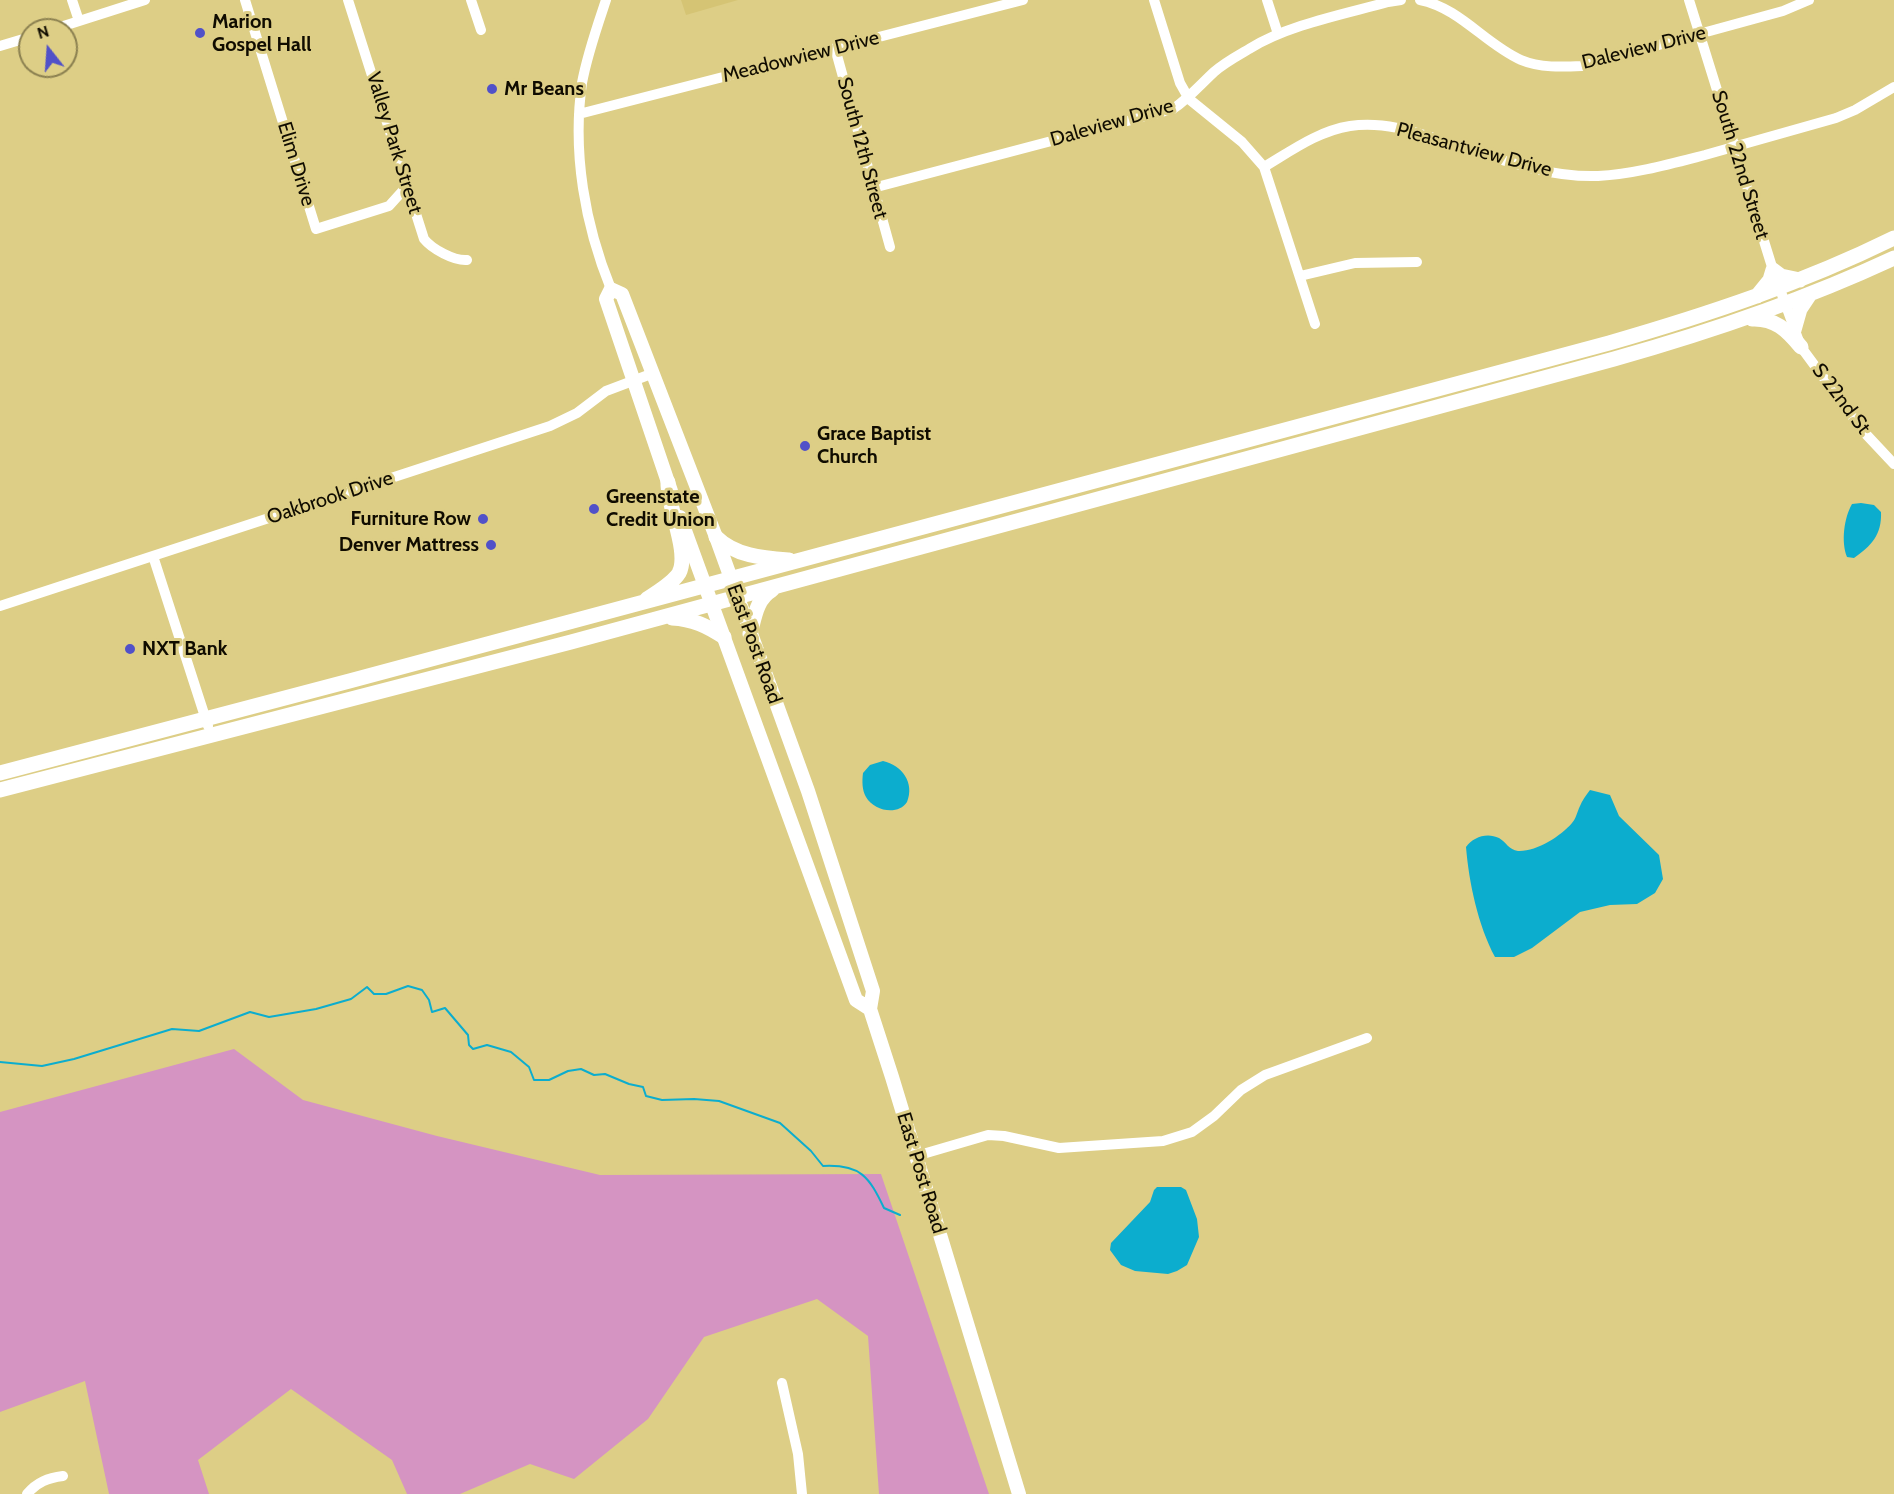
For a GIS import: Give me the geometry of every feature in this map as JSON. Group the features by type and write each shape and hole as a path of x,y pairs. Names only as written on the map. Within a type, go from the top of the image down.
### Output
{"highway":[{"path":"0,773 638,605 1609,343 1671,325 1801,280 1850,260 1894,238"},
{"path":"0,790 712,604 1676,342 1810,294 1894,258"},
{"path":"1757,296 1770,280 1773,270 1781,276 1801,280"},
{"path":"1794,330 1800,309 1810,294"},
{"path":"1743,319 1760,318 1778,324 1787,330 1801,347"},
{"path":"638,605 670,582 679,573 681,566 678,532 667,495 668,482"},
{"path":"716,537 726,547 752,555 798,560"},
{"path":"750,633 762,596 778,586"},
{"path":"663,617 693,620 706,625 724,637"}],"main road":[{"name":"East Post Road","path":"870,1009 856,1000 705,586 606,299 611,289 622,294 651,374 716,537 842,890 873,991 870,1009 1019,1494"}],"street":[{"path":"72,0 79,21 145,0"},
{"name":"Elim Drive","path":"245,0 316,229 389,206 407,186"},
{"name":"Valley Park Street","path":"348,0 423,239 459,261 467,260"},
{"path":"471,0 481,30"},
{"name":"East Post Road","path":"606,0 582,83 579,156 585,200 595,244 611,289"},
{"name":"Meadowview Drive","path":"579,114 1023,0"},
{"path":"1154,0 1180,83 1189,99 1242,142 1264,167 1315,324"},
{"path":"1267,0 1278,34"},
{"name":"Daleview Drive","path":"873,188 1173,109 1189,99 1215,72 1231,60 1278,34 1401,0"},
{"name":"Daleview Drive","path":"1420,0 1447,9 1510,54 1524,61 1562,67 1582,66 1700,35 1783,11 1809,0"},
{"name":"South 22nd Street","path":"1689,0 1773,270 1794,330"},
{"path":"0,46 18,41"},
{"name":"South 12th Street","path":"835,48 890,247"},
{"name":"Pleasantview Drive","path":"1264,167 1325,132 1378,125 1404,128 1535,170 1597,176 1628,173 1734,147 1836,118 1855,110 1894,87"},
{"path":"1300,276 1355,262 1417,262"},
{"name":"S 22nd St","path":"1794,330 1801,347 1863,431 1894,465"},
{"name":"Oakbrook Drive","path":"0,606 550,426 577,413 606,391 651,374"},
{"path":"153,556 210,735"},
{"path":"916,1155 988,1135 1004,1136 1059,1148 1163,1141 1179,1137 1204,1124 1241,1089 1265,1075 1367,1038"},
{"path":"782,1383 798,1454 802,1494"},
{"path":"27,1494 36,1484 49,1478 63,1476"}],"shaded area":[{"path":"681,0 738,0 686,15"},
{"path":"234,1049 303,1100 437,1136 600,1175 881,1174 989,1494 879,1494 868,1336 817,1299 704,1337 648,1419 574,1479 530,1464 460,1494 407,1494 392,1460 291,1389 198,1460 209,1494 109,1494 85,1381 0,1412 0,1112"}],"water":[{"path":"1852,504 1874,505 1881,512 1880,527 1866,549 1854,558 1847,557 1844,530 1847,516"},
{"path":"883,761 896,766 908,782 907,802 898,809 886,810 875,806 866,797 864,791 863,773 870,765"},
{"path":"1590,790 1610,795 1619,816 1659,855 1663,879 1655,893 1637,904 1610,905 1580,912 1532,948 1514,957 1495,957 1475,904 1466,847 1476,838 1490,835 1499,838 1518,851 1540,846 1555,838 1572,823"},
{"path":"1157,1187 1181,1187 1186,1190 1197,1219 1199,1237 1187,1265 1168,1274 1135,1271 1121,1265 1110,1250 1111,1243 1150,1202"}],"waterway":[{"path":"0,1062 42,1066 74,1059 172,1029 199,1031 250,1012 269,1017 316,1009 351,999 367,987 374,994 386,994 408,986 422,990 429,1000 432,1012 445,1008 468,1035 469,1045 473,1049 487,1045 511,1052 529,1067 534,1080 549,1080 568,1071 581,1069 594,1075 605,1074 643,1087 646,1096 662,1100 719,1101 780,1123 811,1151 823,1166 846,1167 862,1175 873,1188 884,1208 900,1215"}],"place":[{"name":"Marion Gospel Hall","path":"200,33"},
{"name":"Mr Beans","path":"492,89"},
{"name":"Grace Baptist Church","path":"805,446"},
{"name":"Greenstate Credit Union","path":"594,509"},
{"name":"Furniture Row","path":"483,519"},
{"name":"Denver Mattress","path":"491,545"},
{"name":"NXT Bank","path":"130,649"}]}
